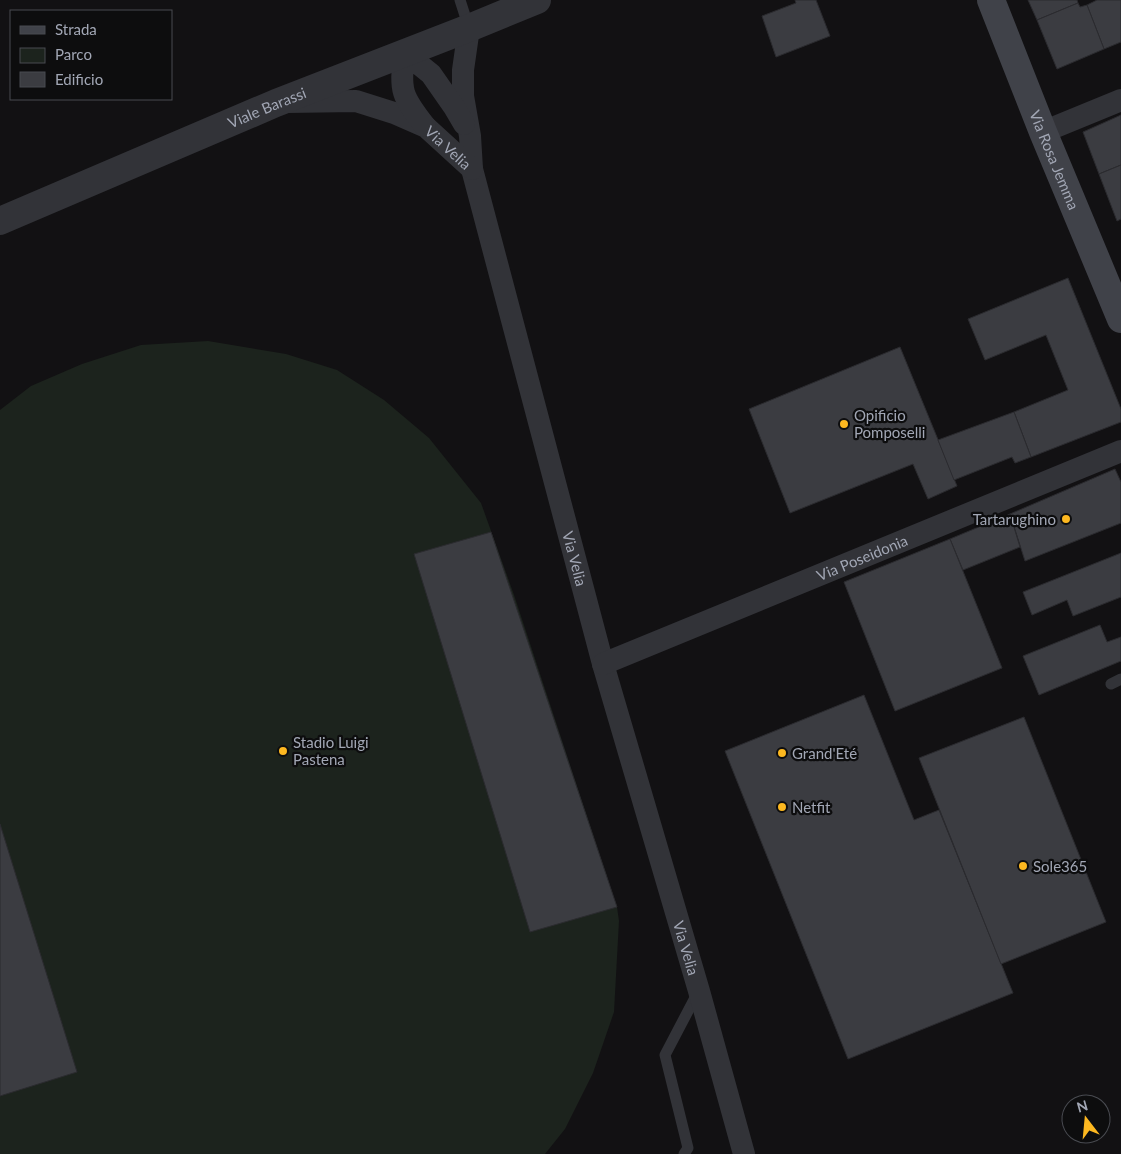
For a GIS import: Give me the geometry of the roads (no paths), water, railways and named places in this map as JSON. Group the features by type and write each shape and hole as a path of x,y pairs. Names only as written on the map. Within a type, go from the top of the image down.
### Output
{"main road":[{"name":"Via Rosa Jemma","path":"991,0 1043,132 1121,319"}],"street":[{"name":"Viale Barassi","path":"0,221 276,102 537,0"},
{"path":"469,28 463,70 463,96 470,136 472,169"},
{"path":"426,127 406,102 401,76 405,53 431,74 454,107 470,136"},
{"path":"1043,132 1121,100"},
{"name":"Via Velia","path":"276,102 356,101 394,113 426,127 472,169 603,664 699,991 744,1154"},
{"name":"Via Poseidonia","path":"603,664 1121,451"}],"lane":[{"path":"460,0 469,28"},
{"path":"684,1154 688,1148 665,1055 699,991"}],"place":[{"name":"Opificio Pomposelli","path":"844,424"},
{"name":"Tartarughino","path":"1066,519"},
{"name":"Stadio Luigi Pastena","path":"283,751"},
{"name":"Grand'Eté","path":"782,753"},
{"name":"Netfit","path":"782,807"},
{"name":"Sole365","path":"1023,866"}]}
